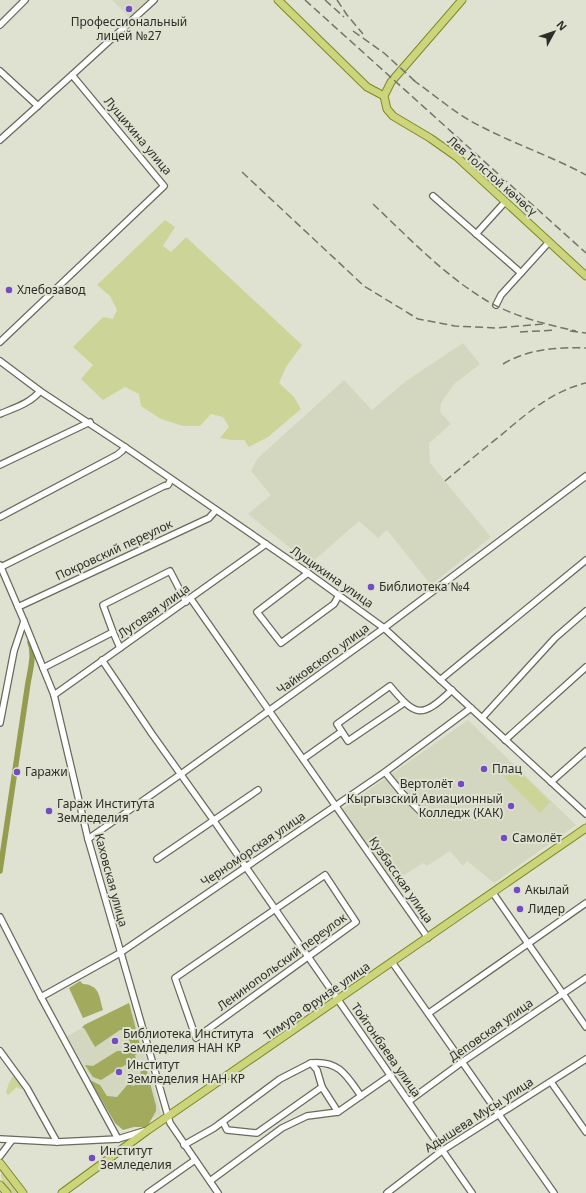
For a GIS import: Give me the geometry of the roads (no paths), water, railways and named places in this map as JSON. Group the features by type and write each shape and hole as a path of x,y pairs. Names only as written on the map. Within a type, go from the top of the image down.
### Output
{"main road":[{"path":"278,0 367,87 384,96 391,82 462,0"},
{"name":"Лев Толстой көчөсү","path":"384,96 387,109 393,116 444,147 586,276"},
{"name":"Тимура Фрунзе улица","path":"62,1193 148,1130 168,1118 586,828"},
{"path":"0,1164 23,1193"},
{"path":"0,1185 7,1193"}],"street":[{"path":"0,25 25,0"},
{"path":"0,140 154,0"},
{"path":"0,70 38,106"},
{"name":"Лущихина улица","path":"0,342 164,186 72,75"},
{"path":"433,196 521,273"},
{"path":"476,234 505,202"},
{"path":"496,305 501,295 549,242"},
{"name":"Лущихина улица","path":"0,361 40,391 125,446 308,573 384,628 586,814"},
{"path":"0,414 24,403 36,396 40,391"},
{"path":"0,465 90,422"},
{"path":"0,517 117,455 125,446"},
{"name":"Чайковского улица","path":"88,839 384,628 586,476"},
{"path":"1,566 168,484 171,479"},
{"name":"Покровский переулок","path":"18,607 209,518 216,510"},
{"name":"Луговая улица","path":"54,695 266,544"},
{"path":"440,680 586,560"},
{"name":"Каховская улица","path":"1,566 54,695 88,839 168,1118 184,1145 218,1193"},
{"name":"Кузбасская улица","path":"113,632 103,605 170,571 188,601 269,711 428,938"},
{"path":"308,573 257,612 281,644 334,604 339,595"},
{"path":"482,718 555,638 586,611"},
{"path":"0,723 14,650 24,621"},
{"path":"43,668 113,632 120,648"},
{"name":"Тойгонбаева улица","path":"102,660 472,1193"},
{"path":"505,740 586,667"},
{"path":"404,703 348,741 337,724 390,686 404,703 416,711 422,712 436,705 452,690"},
{"name":"Черноморская улица","path":"40,997 120,953 386,772 471,708"},
{"path":"303,759 341,732"},
{"path":"551,782 586,751"},
{"path":"386,772 402,793 423,814"},
{"path":"157,860 258,790"},
{"name":"Ленинопольский переулок","path":"325,875 356,922 308,957 196,1038 175,978 325,875"},
{"path":"493,893 586,1027"},
{"path":"428,1013 586,903"},
{"path":"0,917 40,997 118,1139"},
{"path":"392,962 554,1193"},
{"name":"Деповская улица","path":"409,1102 462,1062 586,978"},
{"path":"0,1051 27,1088 57,1142"},
{"name":"Адышева Мусы улица","path":"387,1193 443,1150 499,1116 586,1059"},
{"path":"184,1145 223,1122 280,1079 311,1063 325,1062 338,1068 347,1076 361,1096"},
{"path":"311,1063 317,1070 322,1087 338,1112"},
{"path":"210,1181 282,1128 307,1116 338,1112 391,1075"},
{"path":"551,1082 586,1132"},
{"path":"223,1122 227,1130 256,1133 322,1087"},
{"path":"0,1139 57,1142 118,1139 148,1130"},
{"path":"0,1156 12,1140"},
{"path":"148,1193 195,1160"}],"waterway":[{"path":"0,871 32,662 30,642"}],"railway":[{"path":"305,0 586,253"},
{"path":"325,0 344,17"},
{"path":"337,0 363,34"},
{"path":"353,31 384,53 417,83"},
{"path":"413,80 456,112 474,123 561,162 586,175"},
{"path":"242,172 364,286 418,319 455,326 496,328 544,324"},
{"path":"373,204 440,267 484,299 516,315 576,331"},
{"path":"520,332 556,330"},
{"path":"570,331 586,333"},
{"path":"503,364 522,355 543,350 586,348"},
{"path":"445,481 540,404 551,397 586,383"}],"place":[{"name":"Профессиональный лицей №27","path":"129,9"},
{"name":"Хлебозавод","path":"9,290"},
{"name":"Библиотека №4","path":"371,587"},
{"name":"Плац","path":"484,769"},
{"name":"Гаражи","path":"17,772"},
{"name":"Вертолёт","path":"461,784"},
{"name":"Кыргызский Авиационный Колледж (КАК)","path":"511,806"},
{"name":"Гараж Института Земледелия","path":"49,811"},
{"name":"Самолёт","path":"504,838"},
{"name":"Акылай","path":"517,890"},
{"name":"Лидер","path":"520,909"},
{"name":"Библиотека Института Земледелия НАН КР","path":"115,1041"},
{"name":"Институт Земледелия НАН КР","path":"119,1072"},
{"name":"Институт Земледелия","path":"92,1158"}]}
